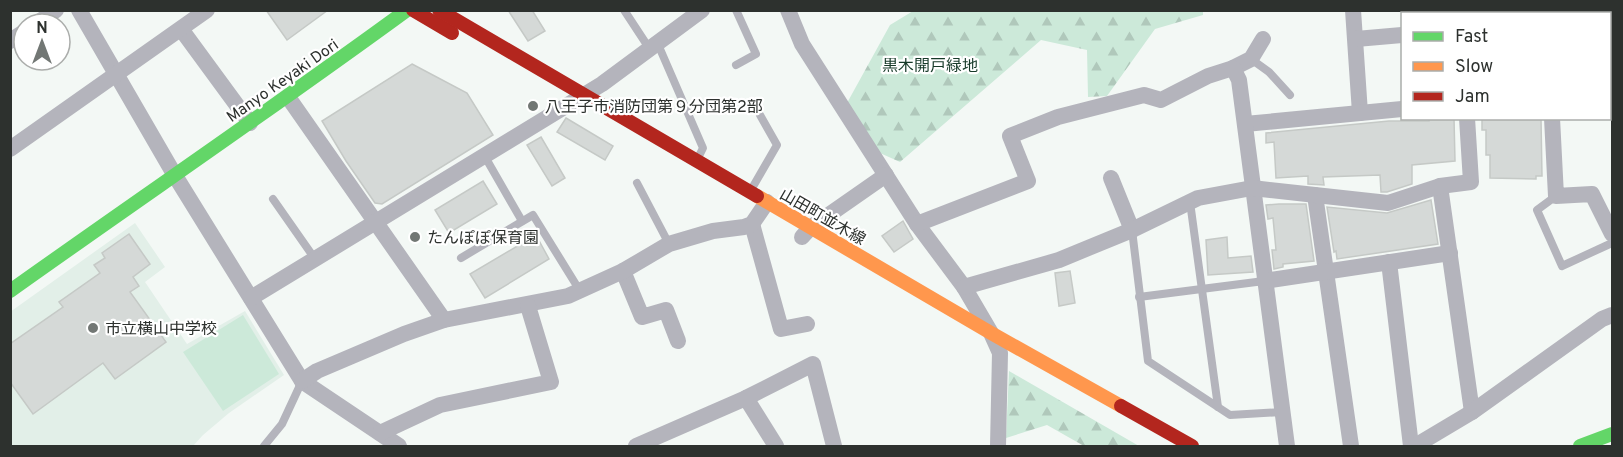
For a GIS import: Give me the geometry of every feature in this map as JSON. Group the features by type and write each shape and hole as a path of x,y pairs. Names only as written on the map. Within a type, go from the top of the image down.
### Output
{"street":[{"path":"79,10 174,174 302,381 399,447"},
{"path":"10,149 207,10"},
{"name":"Manyo Keyaki Dori","path":"10,291 174,174 288,97 407,10"},
{"path":"413,10 482,51"},
{"name":"山田町並木線","path":"439,10 573,101 696,162 750,192 760,213"},
{"path":"251,298 602,84 702,10"},
{"path":"788,10 802,44 917,224 964,287 991,333 1000,353 998,447"},
{"path":"1353,10 1360,113"},
{"path":"181,29 250,123"},
{"path":"1356,39 1401,35"},
{"path":"917,224 1028,181 1010,136 1058,117 1144,95 1161,100 1208,76 1251,59 1263,39"},
{"path":"1233,68 1239,80 1287,447"},
{"path":"288,97 444,320"},
{"path":"1245,124 1401,109"},
{"path":"964,287 1059,261 1132,230 1198,198 1252,188 1388,203 1440,186 1471,182 1467,120"},
{"path":"1552,120 1556,196 1592,194 1612,234"},
{"name":"山田町並木線","path":"620,132 760,213 806,233 991,333 1141,425"},
{"path":"806,233 886,175"},
{"path":"1111,177 1132,230"},
{"path":"1440,186 1472,412"},
{"path":"1315,195 1351,447"},
{"path":"302,381 317,371 404,334 444,320 568,297 669,244 713,231 744,227 760,213"},
{"path":"760,213 781,329 807,324"},
{"name":"山田町並木線","path":"806,233 1000,353 1141,425 1192,447"},
{"path":"1264,280 1450,253"},
{"path":"1389,262 1413,447 1472,412 1602,319 1612,315"},
{"path":"623,270 642,317 666,310 678,341"},
{"path":"380,433 440,405 551,382 528,306"},
{"path":"636,447 746,398 813,364 834,447"},
{"path":"746,398 769,444"},
{"path":"1580,447 1612,434"}],"lane":[{"path":"624,10 653,45 703,148 696,162"},
{"path":"736,10 756,54 736,65"},
{"path":"1251,59 1269,72 1290,95"},
{"path":"750,192 777,145 760,115"},
{"path":"484,155 522,221"},
{"path":"637,183 669,244"},
{"path":"1556,196 1537,210 1562,266 1612,243"},
{"path":"273,199 315,259"},
{"path":"1190,202 1218,407"},
{"path":"461,258 533,215 580,291"},
{"path":"1132,230 1148,361 1230,415 1281,412"},
{"path":"1139,297 1264,280"},
{"path":"264,447 282,424 302,381"}],"shaded area":[{"name":"市立横山中学校","path":"135,223 165,267 145,282 187,344 245,311 284,375 229,413 193,446 11,446 10,312"}],"green space":[{"name":"黒木開戸緑地","path":"913,11 1203,11 1203,15 1155,29 1107,96 1088,97 1087,50 1041,40 900,162 871,149 847,103 890,25"},
{"path":"243,315 279,374 223,411 183,352"},
{"path":"1009,371 1139,446 1084,446 1047,425 1006,438"}],"building":[{"path":"266,10 328,10 287,40"},
{"path":"508,10 532,10 545,31 528,41"},
{"path":"412,64 467,93 493,135 382,204 375,203 322,121"},
{"path":"566,118 613,146 605,160 557,132"},
{"path":"1454,120 1455,161 1412,165 1412,184 1387,192 1381,192 1380,175 1323,177 1324,185 1308,184 1308,176 1276,178 1274,142 1266,143 1266,133 1389,121"},
{"path":"1482,120 1541,120 1542,176 1536,176 1536,179 1490,178 1490,155 1486,155 1486,130 1482,130"},
{"path":"541,137 565,178 552,186 527,145"},
{"path":"483,181 497,204 449,233 435,210"},
{"path":"1431,200 1438,244 1337,259 1327,207 1387,213"},
{"path":"1306,204 1314,261 1283,264 1283,267 1274,269 1272,250 1276,250 1273,218 1268,219 1266,205"},
{"path":"903,221 913,239 894,252 882,236"},
{"path":"129,234 150,264 133,277 139,286 130,292 166,342 115,379 103,363 33,414 10,382 10,344 63,307 59,302 100,273 94,265 105,258 102,253"},
{"path":"536,235 549,259 485,298 470,274"},
{"path":"1227,237 1228,258 1251,256 1253,272 1208,275 1206,240"},
{"path":"1070,271 1075,303 1059,306 1055,273"}],"traffic: fast":[{"path":"10,291 407,10"},
{"path":"1580,446 1612,434"}],"traffic: slow":[{"path":"757,196 1121,406"}],"traffic: jam":[{"path":"413,10 452,33"},
{"path":"439,10 757,196"},
{"path":"1121,406 1192,446"}],"place":[{"name":"八王子市消防団第９分団第2部","path":"533,106"},
{"name":"たんぽぽ保育園","path":"415,237"},
{"name":"市立横山中学校","path":"93,328"}]}
